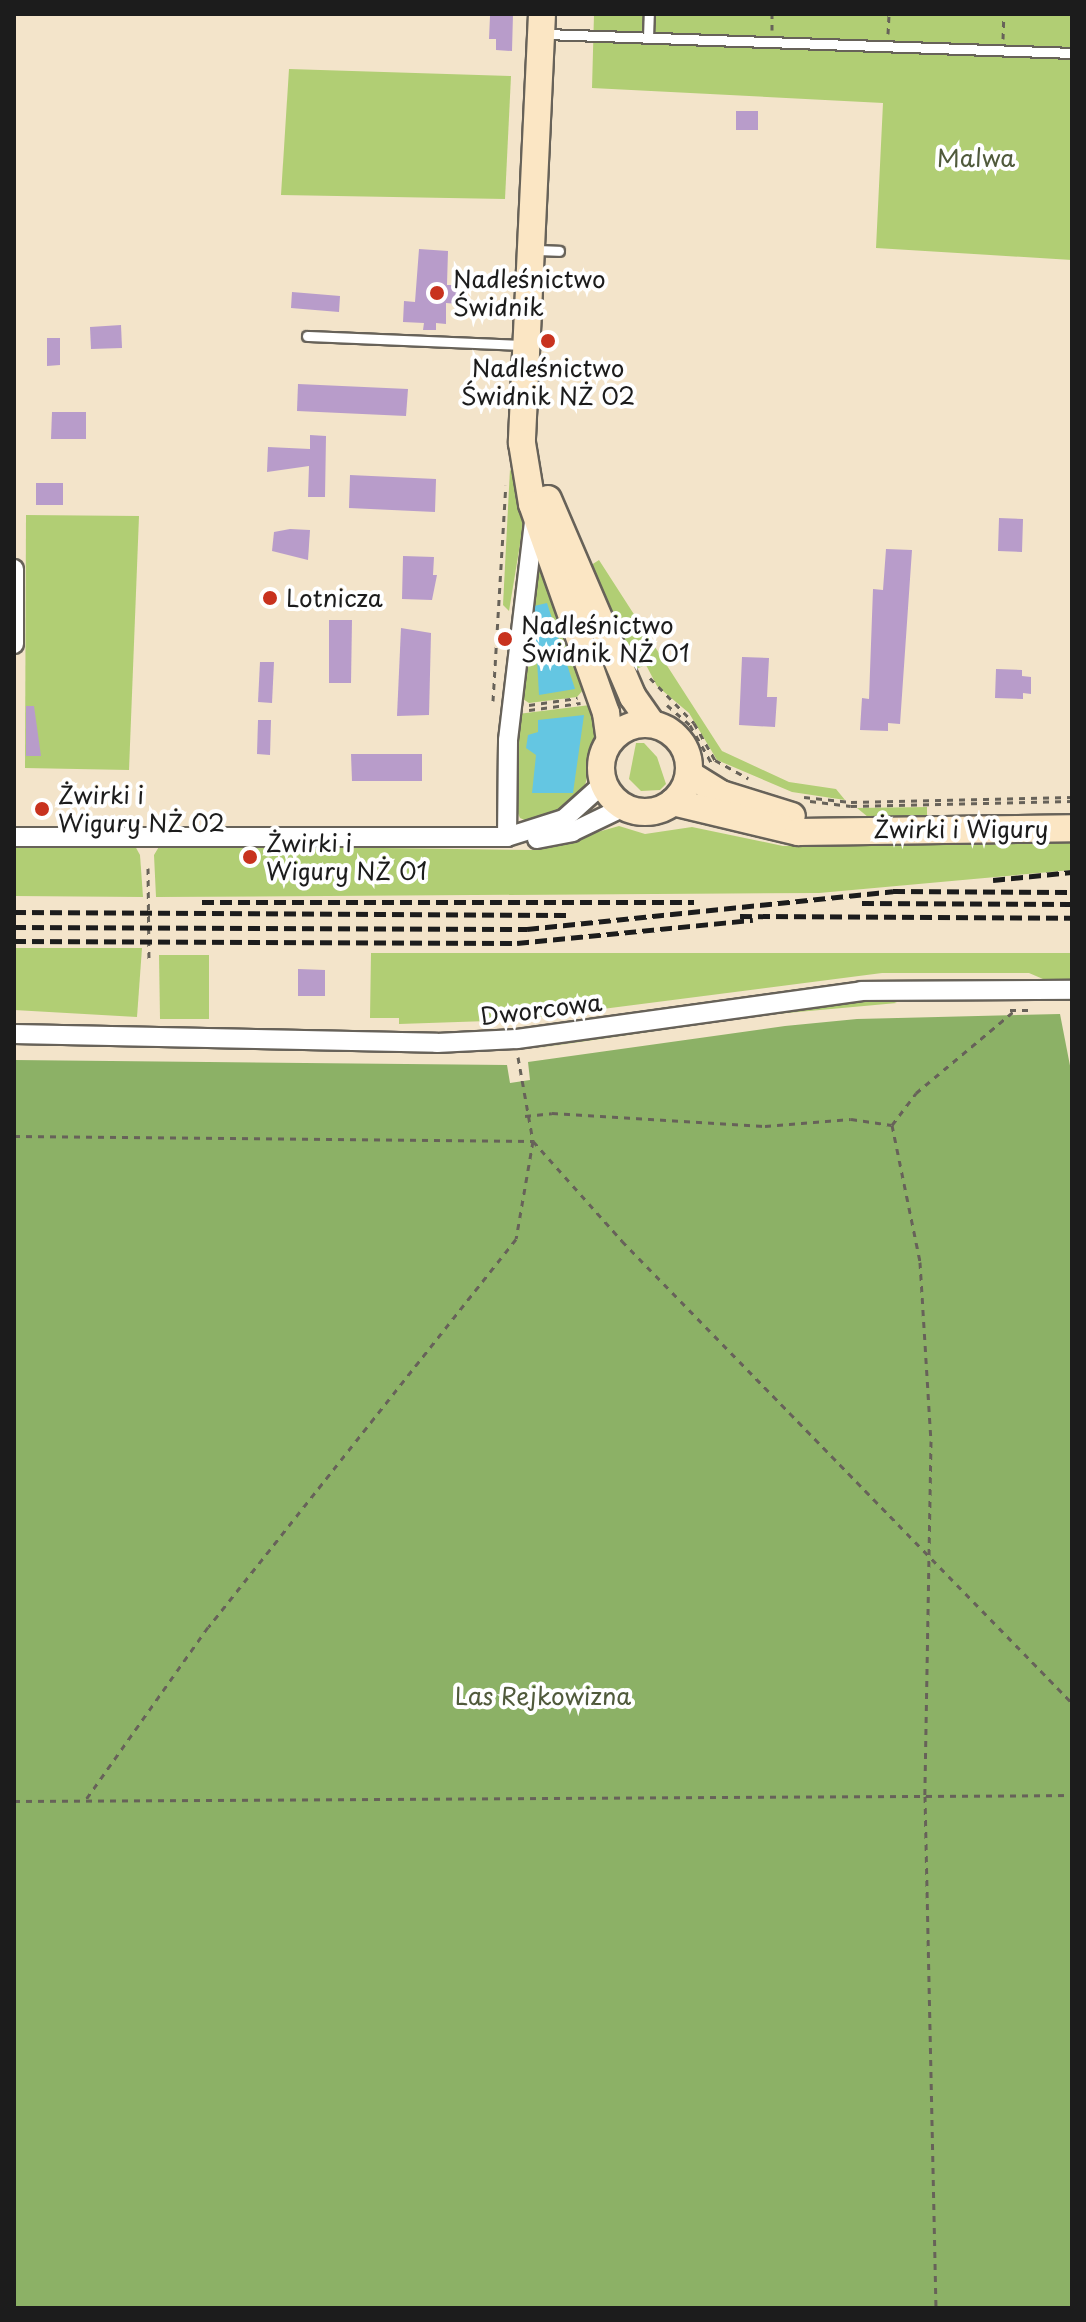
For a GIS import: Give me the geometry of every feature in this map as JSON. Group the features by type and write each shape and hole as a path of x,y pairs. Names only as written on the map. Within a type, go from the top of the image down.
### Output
{"main road":[{"path":"542,24 522,434 535,512 598,694 610,740"},
{"path":"528,346 535,442 550,505 633,697 652,724 681,741 689,774 673,802 649,812 624,807 604,783 601,761 610,740 627,727 652,724"},
{"name":"Żwirki i Wigury","path":"689,774 735,799 850,829"},
{"name":"Żwirki i Wigury","path":"673,802 783,830 1072,828"}],"street":[{"path":"507,837 511,713 535,512"},
{"path":"14,569 14,644"},
{"path":"507,837 564,819 604,783"},
{"path":"14,837 560,836 624,807"},
{"name":"Dworcowa","path":"14,1034 357,1043 517,1039 861,991 1072,990"}],"lane":[{"path":"648,37 649,14"},
{"path":"542,24 648,37 1072,53"},
{"path":"532,250 559,251"},
{"path":"307,336 528,346"}],"path":[{"path":"888,46 889,14"},
{"path":"1002,51 1004,14"},
{"path":"642,680 690,725 701,746"},
{"path":"493,702 511,713 598,694"},
{"path":"511,713 598,694"},
{"path":"694,723 715,760 756,782"},
{"path":"797,796 851,802 1072,799"},
{"path":"148,868 149,961"},
{"path":"936,2308 925,1796 931,1441 920,1262 892,1125 916,1093 1012,1017 1013,1006"},
{"path":"517,1039 525,1116 533,1141 622,1241 929,1552 1072,1703"},
{"path":"525,1116 552,1113 765,1126 851,1119 892,1125"},
{"path":"14,1136 533,1141"},
{"path":"86,1799 208,1627 516,1239 533,1141"},
{"path":"14,1801 1072,1795"}],"green space":[{"name":"Malwa","path":"594,14 1072,14 1072,260 876,248 883,103 592,88"},
{"path":"289,69 511,76 505,199 281,195"},
{"path":"510,469 526,508 509,611 503,605"},
{"path":"26,515 139,516 129,770 25,768"},
{"path":"535,543 584,689 577,697 529,703 520,697"},
{"path":"599,560 722,751 789,782 836,789 845,800 792,792 717,760 689,713 657,686 646,665 636,669 585,569"},
{"path":"590,705 596,739 584,790 561,813 534,824 520,818 514,804 518,714"},
{"path":"636,743 644,743 657,757 666,784 660,790 641,791 629,779"},
{"path":"927,807 927,817 887,820 868,817 857,808"},
{"path":"619,826 645,834 692,827 783,846 1072,840 1072,870 819,893 156,897 154,855 160,845 534,850"},
{"path":"135,846 140,855 143,897 14,896 14,848"},
{"path":"14,948 142,948 137,1017 14,1010"},
{"path":"371,953 1072,953 1072,982 1050,982 1029,973 882,973 517,1020 399,1024 399,1018 370,1018"},
{"path":"159,955 209,955 209,1019 160,1019"},
{"path":"886,999 897,1003 765,1015 532,1049 804,1006"},
{"name":"Las Rejkowizna","path":"1060,1014 1072,1076 1072,2308 14,2308 14,1060 507,1065 510,1083 530,1080 528,1062 785,1026 857,1019"}],"water":[{"path":"547,603 575,689 539,695 534,606"},
{"path":"584,715 573,793 532,793 536,755 526,748 528,735 538,732 538,720"}],"building":[{"path":"513,14 512,51 496,50 496,39 489,39 490,16"},
{"path":"736,111 758,111 758,130 736,130"},
{"name":"Nadleśnictwo Świdnik","path":"419,249 448,251 447,285 459,285 458,304 446,303 446,324 436,323 436,330 423,330 424,323 403,322 404,301 415,302"},
{"path":"292,292 340,296 339,312 291,308"},
{"path":"121,325 122,348 91,349 90,327"},
{"path":"47,338 60,338 60,365 47,366"},
{"path":"298,384 408,389 406,416 297,411"},
{"path":"52,412 86,412 86,439 51,439"},
{"path":"310,435 326,436 325,497 308,497 309,466 267,472 268,447 310,449"},
{"path":"350,475 436,479 435,512 349,508"},
{"path":"36,483 63,483 63,505 36,505"},
{"path":"999,518 1023,519 1022,552 998,551"},
{"path":"310,530 308,560 272,551 274,532"},
{"path":"886,549 912,550 900,724 888,723 888,731 860,730 862,698 869,699 873,589 883,590"},
{"path":"403,556 434,557 433,575 437,575 432,600 402,599"},
{"path":"329,620 352,620 351,683 329,683"},
{"path":"401,628 431,633 429,715 397,716"},
{"path":"742,657 769,658 767,697 777,697 775,727 739,725"},
{"path":"260,662 274,662 272,703 258,702"},
{"path":"996,669 1022,670 1022,676 1031,677 1031,694 1023,693 1023,699 995,698"},
{"path":"26,706 34,706 41,756 26,756"},
{"path":"258,720 271,720 270,755 257,754"},
{"path":"351,754 422,754 422,781 352,781"},
{"path":"298,969 325,970 325,996 298,996"}],"railway":[{"path":"993,880 1072,872"},
{"path":"14,927 527,929 893,891 1072,892"},
{"path":"202,902 694,902"},
{"path":"862,903 1072,904"},
{"path":"14,912 568,915"},
{"path":"740,916 1072,918"},
{"path":"14,941 517,943 753,920"}],"place":[{"name":"Nadleśnictwo Świdnik","path":"437,293"},
{"name":"Nadleśnictwo Świdnik NŻ 02","path":"548,341"},
{"name":"Lotnicza","path":"270,598"},
{"name":"Nadleśnictwo Świdnik NŻ 01","path":"505,639"},
{"name":"Żwirki i Wigury NŻ 02","path":"42,809"},
{"name":"Żwirki i Wigury NŻ 01","path":"250,857"}]}
